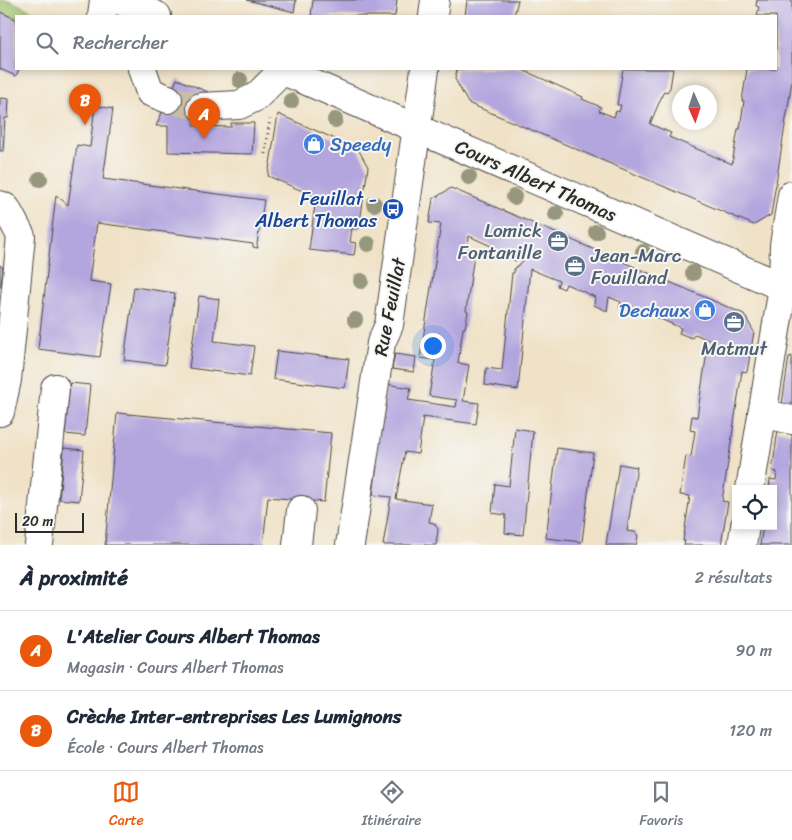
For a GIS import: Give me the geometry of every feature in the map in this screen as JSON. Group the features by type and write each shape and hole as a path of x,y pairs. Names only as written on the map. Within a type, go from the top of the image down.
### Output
{"street":[{"path":"102,15 104,0"},
{"path":"118,0 150,15"},
{"path":"433,15 435,0"},
{"path":"142,70 150,92 168,99"},
{"path":"201,107 239,105 256,97 281,70"},
{"name":"Cours Albert Thomas","path":"281,70 788,289"},
{"name":"Rue Feuillat","path":"350,545 381,343 389,324 425,70"},
{"path":"751,485 762,413 788,289 784,245 792,195"},
{"path":"0,205 6,208 22,236 7,380 0,412"},
{"path":"39,545 55,388"},
{"path":"762,413 792,420"},
{"path":"297,545 301,510"},
{"path":"742,545 744,530"}],"path":[{"path":"265,154 271,112"}],"green space":[{"path":"0,0 8,0 37,13 36,15 15,15 15,19 0,12"}],"building":[{"path":"247,0 296,0 294,12"},
{"path":"313,0 397,0 395,15 311,15"},
{"path":"467,0 518,0 514,15 465,15"},
{"path":"757,0 792,0 792,81 771,215 754,225 468,103 455,79 457,70 524,70 583,97 582,99 601,107 599,111 614,117 616,111 619,112 621,105 617,105 623,70 673,70 670,88 667,92 664,91 650,124 671,133 669,137 732,164 738,129 740,129 747,70 777,70 777,15 757,15 759,7 756,6"},
{"path":"0,12 15,19 15,70 19,70 16,76 0,69"},
{"path":"177,79 208,92 193,126 231,127 231,123 254,123 252,154 168,152 168,126 156,126"},
{"path":"0,98 9,99 8,118 5,118 3,151 0,151"},
{"path":"95,105 113,109 103,179 264,200 258,248 253,247 253,244 97,223 89,281 111,284 100,357 38,349 56,195 68,205 77,145 90,147"},
{"path":"278,114 358,149 368,167 359,229 352,228 350,242 356,243 354,255 309,250 316,197 268,176"},
{"path":"451,188 744,314 754,332 747,372 742,371 722,501 728,502 721,545 684,545 690,496 680,495 686,456 691,457 695,431 690,430 692,416 697,417 707,352 709,352 711,341 695,334 692,338 679,333 681,328 635,308 633,313 619,307 621,302 609,297 607,311 594,305 595,297 566,284 564,289 557,286 559,281 530,269 518,390 485,385 486,368 502,370 512,273 523,261 518,258 516,261 492,250 493,247 469,236 467,254 474,255 466,311 468,312 465,328 463,328 458,363 469,365 463,401 479,403 476,424 423,417 418,454 405,452 396,499 432,504 429,522 434,523 438,529 436,545 383,545 391,497 373,495 377,466 374,466 386,384 411,388 408,400 456,407 457,400 429,396 435,360 420,358 441,224 429,223 433,199"},
{"path":"0,265 3,268 1,287 0,287"},
{"path":"134,287 175,293 165,365 124,360"},
{"path":"199,296 219,299 214,341 254,346 250,376 189,368"},
{"path":"277,351 349,359 345,388 273,379"},
{"path":"395,354 416,357 414,372 392,369"},
{"path":"792,356 792,407 782,404 789,357"},
{"path":"70,383 90,385 85,436 65,434"},
{"path":"117,413 331,433 324,502 268,497 263,545 105,545"},
{"path":"515,428 533,431 523,535 505,533 506,515 492,513 495,484 509,486"},
{"path":"778,430 792,433 792,545 760,545 762,530 777,530 777,485 769,485 770,479 776,480 777,472 772,471"},
{"path":"64,448 84,450 79,501 59,499"},
{"path":"557,448 593,453 582,542 546,538"},
{"path":"619,464 637,467 627,531 635,532 638,536 636,545 606,545"}],"tunnel":[{"path":"168,99 201,107"}],"place":[{"name":"Crèche Inter-entreprises Les Lumignons","path":"85,125"},
{"name":"L'Atelier Cours Albert Thomas","path":"204,139"},
{"name":"Speedy","path":"314,144"},
{"name":"Feuillat - Albert Thomas","path":"393,209"},
{"name":"Lomick Fontanille","path":"558,241"},
{"name":"Jean-Marc Fouilland","path":"575,266"},
{"name":"Dechaux","path":"705,310"},
{"name":"Matmut","path":"734,322"}]}
